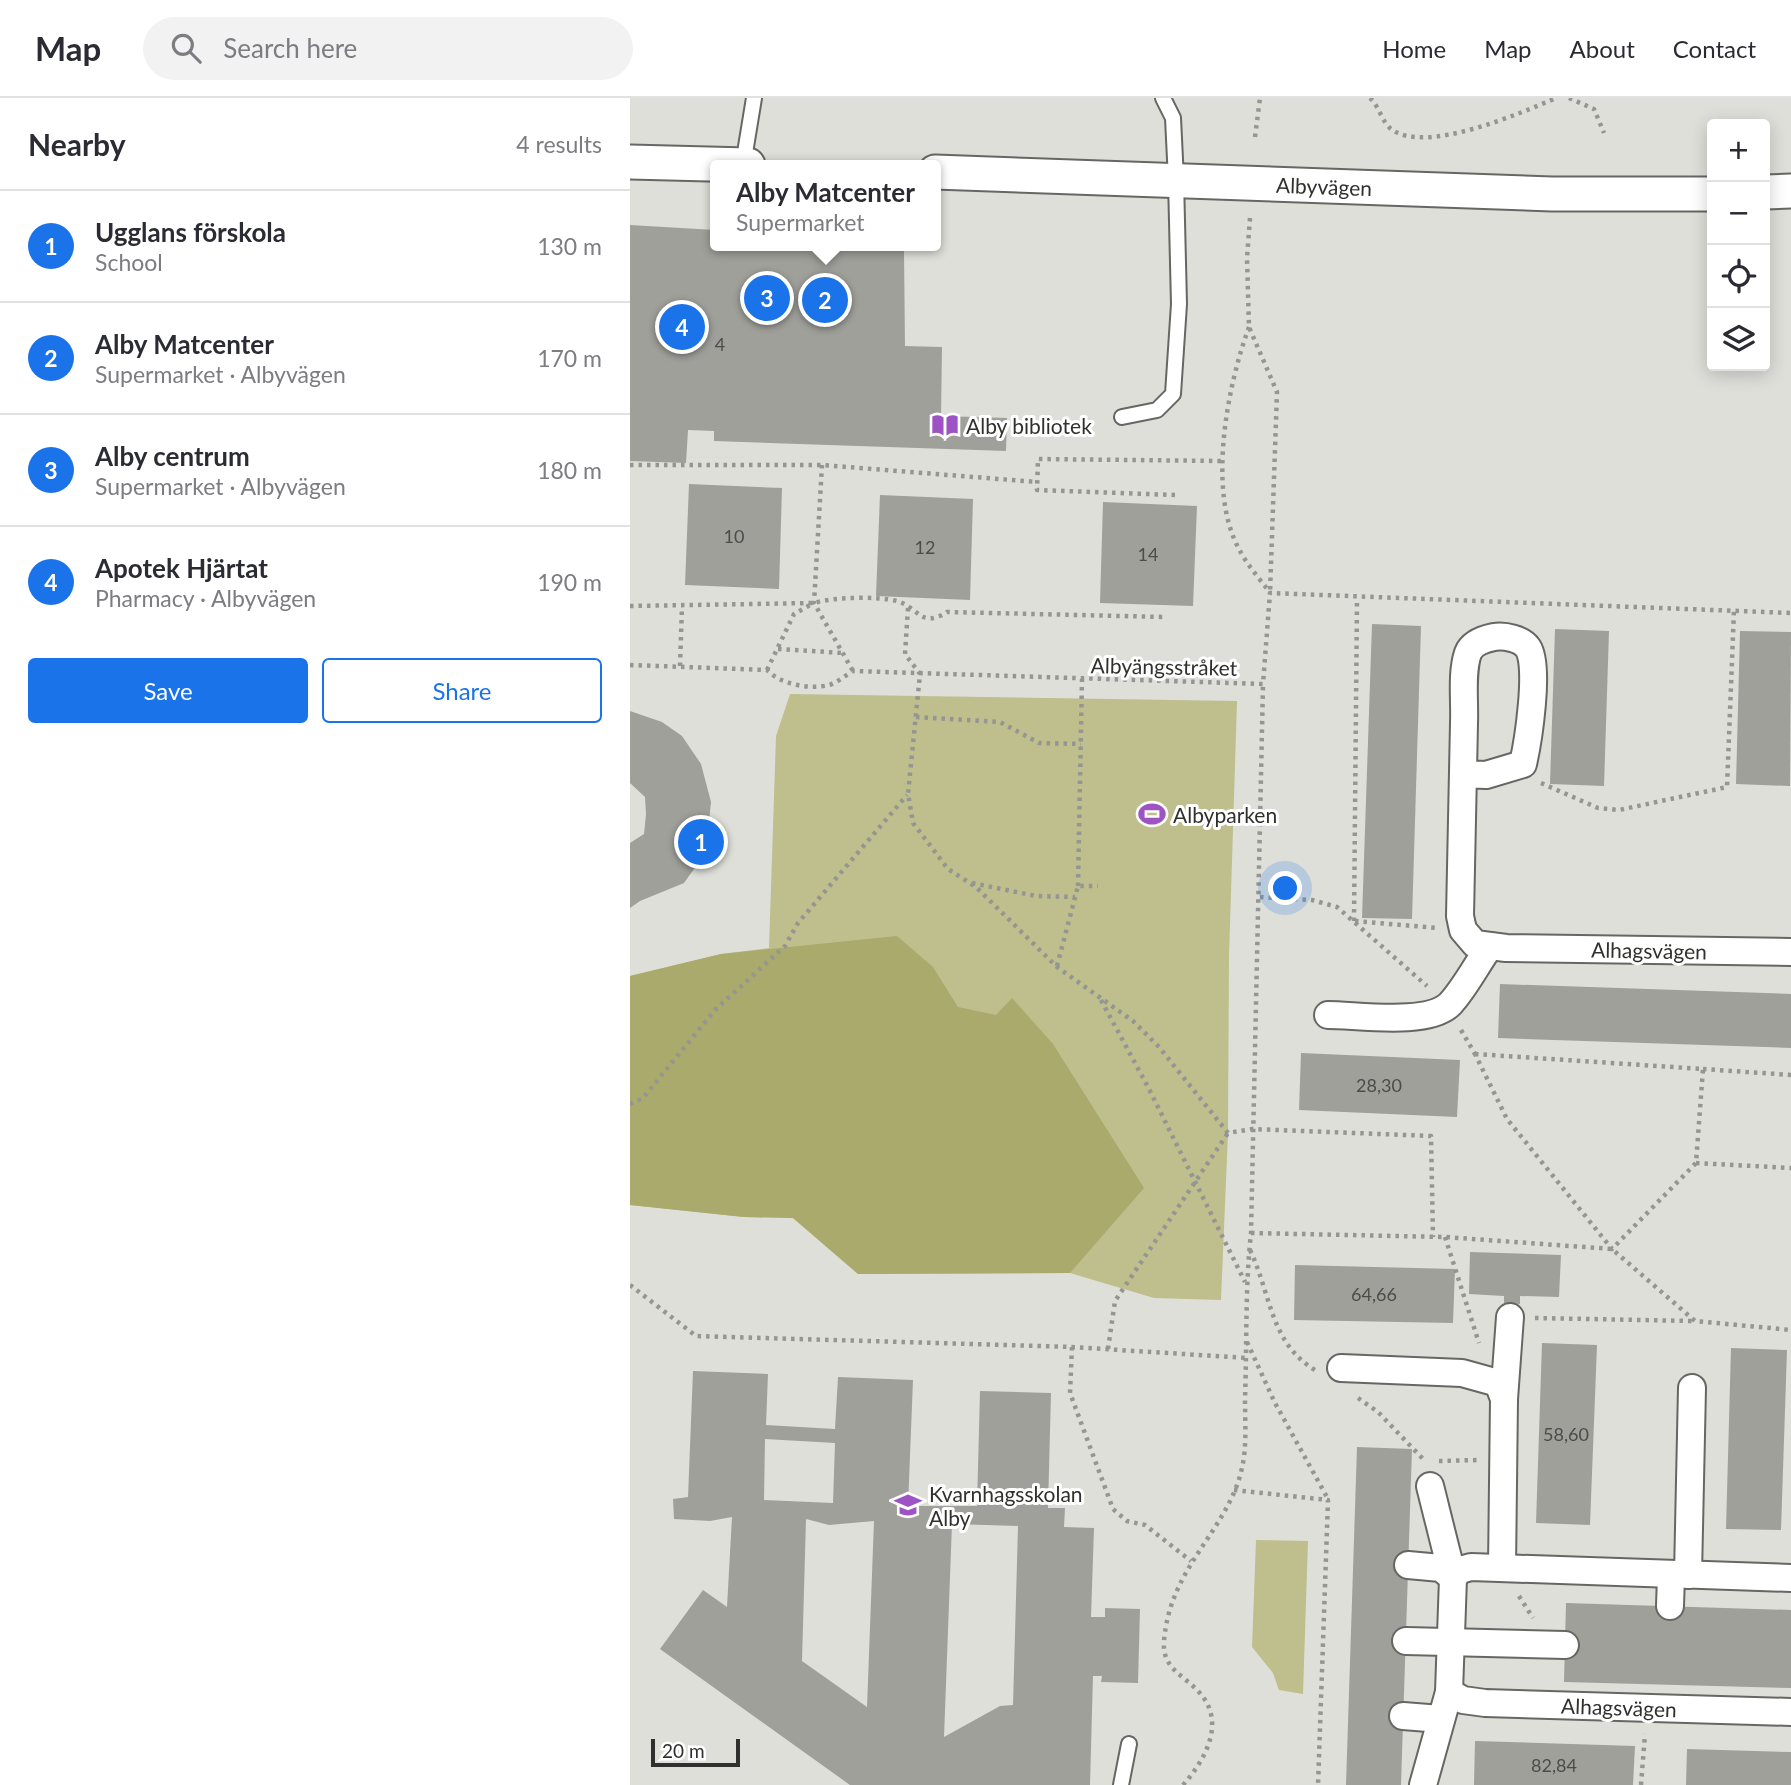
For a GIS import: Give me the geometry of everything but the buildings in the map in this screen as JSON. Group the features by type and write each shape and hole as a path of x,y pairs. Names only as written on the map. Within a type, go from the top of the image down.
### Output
{"street":[{"path":"632,162 710,164"},
{"name":"Albyvägen","path":"941,172 1552,194 1707,194"},
{"path":"1770,192 1791,191"},
{"path":"1463,774 1486,775 1523,764 1528,743 1533,660 1527,646 1513,638 1497,636 1480,640 1468,652 1463,774 1460,916 1463,930 1475,944 1498,947"},
{"path":"1328,1014 1409,1017 1440,1011 1498,947"},
{"name":"Alhagsvägen","path":"1498,947 1791,952"},
{"path":"1502,1568 1503,1461 1497,1389 1510,1317"},
{"path":"1341,1368 1462,1373 1497,1389"},
{"path":"1670,1606 1680,1575 1692,1388"},
{"path":"1423,1785 1449,1692 1452,1642 1453,1578 1430,1486"},
{"path":"1408,1565 1441,1568 1453,1578"},
{"path":"1453,1578 1460,1570 1471,1567 1791,1578"},
{"path":"1406,1641 1565,1645"},
{"name":"Alhagsvägen","path":"1449,1692 1463,1700 1485,1703 1791,1712"},
{"path":"1403,1716 1441,1719"}],"lane":[{"path":"744,160 754,98"},
{"path":"1122,417 1157,410 1173,394 1179,304 1174,118 1163,98"},
{"path":"1121,1785 1129,1744"}],"path":[{"path":"1255,137 1260,98"},
{"path":"1374,99 1390,129 1418,138 1457,133 1503,120 1556,98"},
{"path":"1569,98 1594,109 1604,133"},
{"path":"1250,218 1247,258 1249,327 1235,365 1223,461 1223,496 1238,548 1270,593 1357,599 1791,613"},
{"name":"Albyängsstråket","path":"630,665 766,670 777,681 829,685 853,671 1262,684 1270,593 1277,392 1249,327"},
{"path":"1175,495 1037,490 1038,459 1223,461"},
{"path":"630,465 822,465 1037,482"},
{"path":"822,465 814,603 853,671"},
{"path":"630,606 814,603 829,599 899,601 921,617 937,618 947,612 1165,617"},
{"path":"1354,921 1357,599"},
{"path":"766,670 794,614 814,603"},
{"path":"680,666 682,607"},
{"path":"908,608 905,654 920,674 908,794 913,823 919,833 934,855 968,882 1057,967 1133,1021 1160,1047 1228,1133"},
{"path":"1539,782 1598,808 1619,810 1727,787 1734,610"},
{"path":"778,649 843,653"},
{"path":"1057,967 1078,886 1082,679"},
{"path":"1183,1785 1199,1767 1213,1733 1210,1710 1199,1692 1169,1667 1164,1645 1168,1612 1191,1561 1234,1490 1244,1447 1246,1283 1251,1234 1260,897 1262,684"},
{"path":"916,717 1000,722 1039,743 1081,744"},
{"path":"630,1104 643,1098 715,1010 785,946 798,923 908,794"},
{"path":"968,882 1036,896 1075,897"},
{"path":"1078,886 1098,886"},
{"path":"1260,897 1311,900 1337,907 1429,987"},
{"path":"1354,921 1463,930"},
{"path":"1100,999 1246,1283"},
{"path":"1461,1031 1507,1119 1612,1249 1695,1321"},
{"path":"1475,1054 1791,1076"},
{"path":"1251,1234 1445,1237 1612,1249 1696,1163 1703,1069"},
{"path":"1108,1349 1115,1301 1228,1133 1252,1129 1432,1136 1433,1237"},
{"path":"1696,1163 1791,1168"},
{"path":"1445,1237 1497,1389"},
{"path":"1249,1249 1280,1336 1289,1350 1309,1367"},
{"path":"630,1285 696,1336 1108,1349 1247,1359"},
{"path":"1510,1317 1695,1321 1791,1330"},
{"path":"1246,1341 1275,1403 1328,1500 1318,1785"},
{"path":"1072,1348 1070,1393 1113,1509 1127,1521 1144,1525 1191,1561"},
{"path":"1360,1399 1400,1433 1429,1467 1442,1458 1503,1461"},
{"path":"1234,1490 1328,1500"},
{"path":"1641,1785 1647,1707"}],"green space":[{"name":"Albyparken","path":"790,694 1237,701 1229,957 1228,1133 1221,1300 1154,1298 1070,1273 858,1274 793,1218 744,1217 630,1205 630,976 721,954 769,948 776,736"},
{"path":"1256,1540 1308,1541 1303,1694 1279,1690 1273,1673 1252,1647"}],"shaded area":[{"path":"897,936 933,967 958,1007 996,1015 1012,998 1053,1044 1144,1188 1070,1273 858,1274 793,1218 744,1217 630,1205 630,976 721,954"}],"place":[{"name":"Alby centrum","path":"767,298"},
{"name":"Alby Matcenter","path":"825,300"},
{"name":"Apotek Hjärtat","path":"682,327"},
{"name":"Alby bibliotek","path":"945,425"},
{"name":"Albyparken","path":"1152,814"},
{"name":"Ugglans förskola","path":"701,842"},
{"name":"Kvarnhagsskolan Alby","path":"908,1505"}]}
